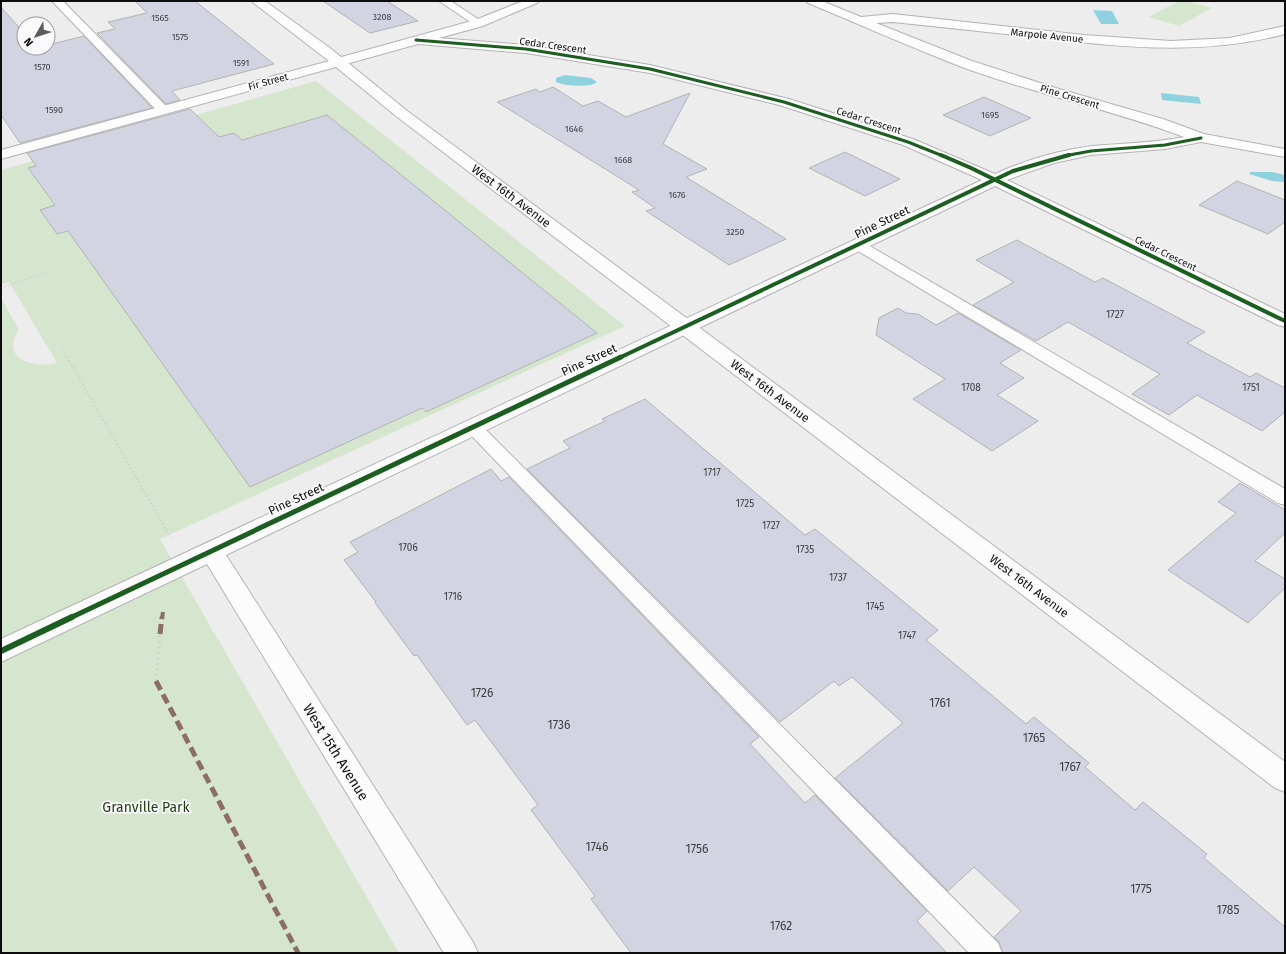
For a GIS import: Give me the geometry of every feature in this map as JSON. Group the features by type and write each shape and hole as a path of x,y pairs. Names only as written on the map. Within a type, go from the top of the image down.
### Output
{"street":[{"name":"West 16th Avenue","path":"257,1 339,62 401,113 1285,779"},
{"name":"Fir Street","path":"1,155 479,23 533,1"},
{"name":"Marpole Avenue","path":"812,1 859,21 893,18 1113,42 1176,44 1233,41 1285,30"},
{"name":"Pine Crescent","path":"859,21 967,64 1158,122 1201,138 1285,153"},
{"name":"Cedar Crescent","path":"416,40 526,50 650,69 784,102 908,142 994,179 1285,321"},
{"name":"Pine Street","path":"1,651 858,245 994,179 1050,159 1084,152 1165,145 1201,138"},
{"name":"West 15th Avenue","path":"211,551 462,953"}],"lane":[{"path":"57,1 164,110"},
{"path":"444,1 479,23"},
{"path":"858,245 1285,498"},
{"path":"473,427 988,953"}],"path":[{"path":"1,288 45,273"},
{"path":"62,349 171,538"},
{"path":"156,681 160,634"}],"green space":[{"path":"1179,1 1187,1 1212,8 1179,26 1148,17"},
{"name":"Granville Park","path":"316,81 625,326 160,539 399,953 1,953 1,298 19,329 14,340 16,355 29,363 57,363 9,282 1,284 1,170"}],"water":[{"path":"1093,10 1112,11 1119,24 1101,24"},
{"path":"565,75 591,78 597,82 589,85 577,86 565,85 556,82 556,78"},
{"path":"1161,93 1199,97 1201,104 1162,100"},
{"path":"1250,172 1272,172 1285,175 1285,182 1272,181 1249,174"}],"building":[{"path":"135,1 195,1 274,64 172,91 180,100 166,104 97,33 115,29 108,22 147,13"},
{"path":"323,1 387,1 418,21 370,33"},
{"path":"1,7 16,24 16,56 56,56 56,43 84,36 152,108 20,143 1,115"},
{"path":"553,87 583,106 598,101 626,117 690,93 663,144 707,169 686,177 786,239 729,265 646,211 655,208 632,192 639,190 497,102 536,89 540,92"},
{"path":"984,97 1031,118 990,136 943,115"},
{"path":"190,109 219,137 234,133 242,140 327,115 597,333 426,412 422,408 250,487 68,231 57,234 40,210 55,205 28,168 36,166 27,153"},
{"path":"845,152 900,179 865,196 809,168"},
{"path":"1237,181 1285,200 1285,222 1268,234 1199,205"},
{"path":"1017,240 1095,282 1103,278 1205,332 1187,343 1250,377 1256,373 1285,388 1285,412 1262,431 1197,395 1169,415 1132,394 1160,374 1068,322 1036,341 973,305 1014,282 976,260"},
{"path":"898,308 906,313 918,314 936,325 958,313 1021,350 1000,363 1024,378 997,395 1038,421 992,451 913,399 945,379 876,335 879,318"},
{"path":"645,399 805,535 815,529 938,630 926,640 1026,724 1034,717 1089,763 1085,767 1135,810 1143,802 1207,854 1204,858 1285,927 1285,953 1003,953 999,942 994,937 1021,911 974,867 948,891 835,778 903,723 852,677 839,686 834,681 780,722 527,469 570,448 563,441 605,421 602,419"},
{"path":"491,469 501,481 509,477 759,737 750,744 805,803 815,795 927,911 917,921 947,953 631,953 591,899 595,896 531,810 538,805 475,720 467,725 417,655 414,656 344,560 358,552 350,542"},
{"path":"1240,483 1285,510 1285,533 1255,561 1285,579 1285,588 1248,623 1168,570 1236,513 1218,502"}],"marked path":[{"path":"160,634 163,612"},
{"path":"156,681 298,953"}],"cycle path":[{"path":"416,40 526,49 650,69 784,102 908,142 971,168 1285,321"},
{"path":"1,651 1013,171 1051,159 1091,151 1165,145 1201,138"}]}
